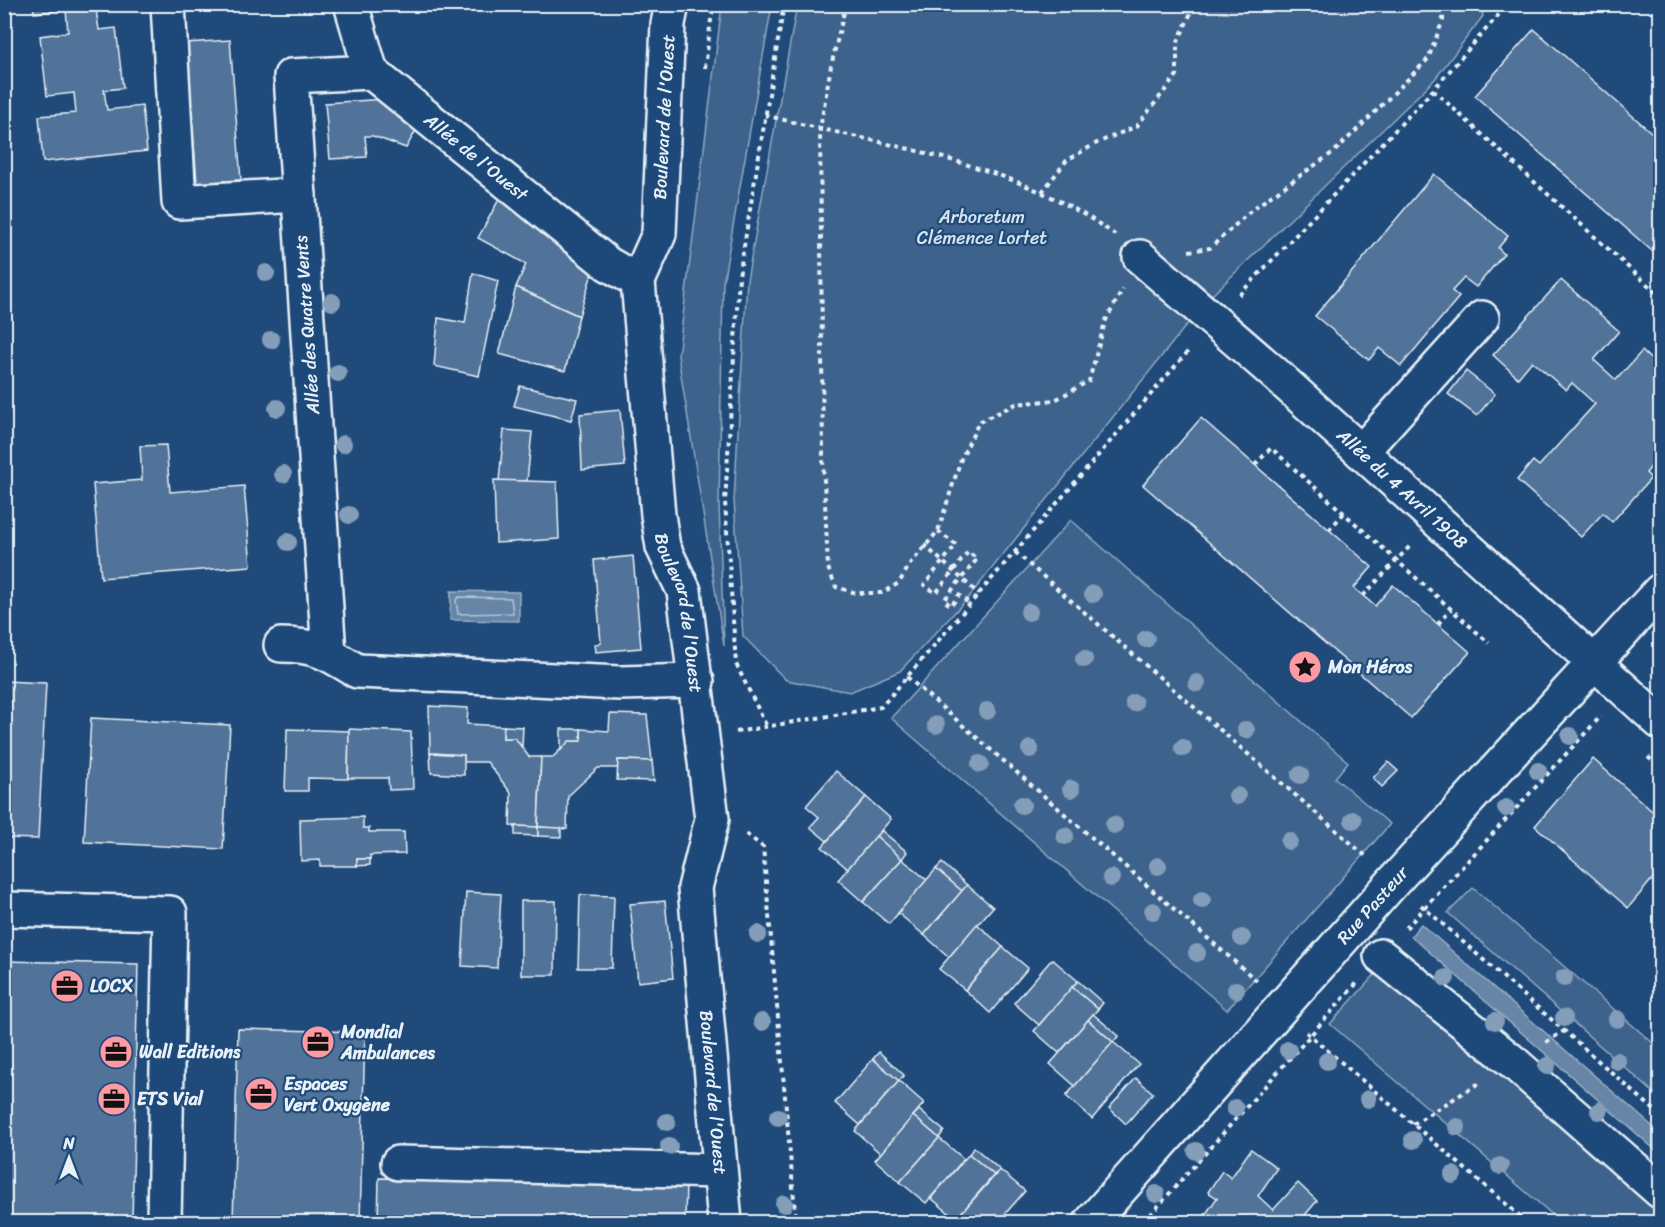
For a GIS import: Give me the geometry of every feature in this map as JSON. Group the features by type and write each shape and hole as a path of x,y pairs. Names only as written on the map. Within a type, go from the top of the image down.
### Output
{"street":[{"path":"168,4 179,202 299,195"},
{"path":"351,4 371,72"},
{"name":"Boulevard de l'Ouest","path":"672,4 668,24 658,234 639,281 663,547 684,591 697,681 712,819 695,888 725,1222"},
{"name":"Allée des Quatre Vents","path":"329,654 291,76 371,72"},
{"name":"Allée de l'Ouest","path":"371,72 608,264 639,281"},
{"name":"Allée du 4 Avril 1908","path":"1140,256 1660,722"},
{"path":"1361,452 1482,318"},
{"name":"Rue Pasteur","path":"1091,1222 1394,881 1660,591"},
{"path":"281,645 307,645 329,654 357,671 620,683 697,681"},
{"path":"4,909 170,913 164,1222"},
{"path":"1381,956 1513,1062 1660,1191"},
{"path":"398,1163 720,1171"}],"path":[{"path":"784,4 739,276 726,490 736,664 766,725 881,707 1215,321 1433,90 1508,4"},
{"path":"846,4 831,66 820,129 823,459 828,568 836,587 856,593 882,593 899,583 924,545 938,531 961,459 979,422 1016,404 1055,400 1089,381 1105,322 1140,256"},
{"path":"1042,192 1067,160 1097,142 1137,126 1177,75 1177,44 1193,8 1198,4"},
{"path":"765,114 820,129 937,155 991,171 1042,192 1084,214 1140,256 1210,248 1254,208 1335,152 1428,59 1443,20 1443,4"},
{"path":"1433,90 1660,296"},
{"path":"1255,465 1271,448 1489,643"},
{"path":"1329,530 1344,513"},
{"path":"1363,596 1434,518"},
{"path":"938,531 956,544 924,585 936,593 968,552 977,559 944,600 951,606 959,596 970,604"},
{"path":"924,545 979,594"},
{"path":"1015,552 1660,1115"},
{"path":"1438,624 1451,609"},
{"path":"907,677 1259,983 1280,1010 1527,1222"}],"green space":[{"path":"722,5 772,5 723,283 719,506 724,646 678,356"},
{"name":"Arboretum Clémence Lortet","path":"797,5 1481,5 1483,16 1435,79 1205,302 969,597 900,671 850,692 786,680 743,636 734,500 747,280"},
{"path":"1071,520 1348,762 1335,778 1390,824 1227,1010 891,718"},
{"path":"1473,888 1660,1049 1660,1098 1448,913"},
{"path":"1381,968 1660,1215 1660,1222 1561,1222 1330,1024"}],"water":[{"path":"451,591 519,592 519,621 450,620"},
{"path":"1421,924 1660,1133 1660,1154 1411,936"}],"building":[{"path":"33,4 123,4 96,9 99,30 116,28 123,88 104,90 107,110 142,106 147,151 43,162 39,116 76,113 74,93 47,96 40,36 68,32 66,10 34,13"},
{"path":"1534,29 1660,140 1660,242 1652,251 1475,96"},
{"path":"230,40 241,180 197,183 186,43"},
{"path":"386,99 419,125 406,148 373,136 365,136 367,157 330,159 325,103"},
{"path":"1434,174 1508,236 1498,248 1504,254 1476,287 1464,278 1452,291 1459,297 1401,366 1379,348 1369,360 1315,316"},
{"path":"503,192 594,267 579,316 516,287 526,264 478,238"},
{"path":"473,273 498,281 479,376 434,366 438,318 465,323"},
{"path":"1561,280 1619,331 1594,360 1616,380 1642,351 1660,368 1660,456 1646,473 1651,478 1612,522 1603,513 1581,537 1517,480 1533,461 1539,466 1595,404 1572,383 1566,390 1532,361 1518,378 1493,355"},
{"path":"516,287 579,316 565,371 499,354"},
{"path":"1466,371 1495,394 1477,416 1448,394"},
{"path":"520,386 577,399 571,420 514,406"},
{"path":"620,410 625,466 582,470 580,414"},
{"path":"1201,418 1372,567 1354,588 1375,606 1393,585 1470,652 1411,718 1143,485"},
{"path":"504,430 532,432 527,481 499,481"},
{"path":"166,445 170,492 244,486 251,566 101,578 93,484 142,480 140,446"},
{"path":"494,480 557,482 559,539 496,543"},
{"path":"633,556 641,648 596,652 595,644 601,643 594,560"},
{"path":"4,681 46,683 38,839 4,838"},
{"path":"429,706 468,708 467,724 504,726 503,738 515,738 529,757 541,757 538,827 510,826 511,793 487,762 464,762 464,755 430,753"},
{"path":"610,714 647,715 652,761 618,760 618,768 598,768 568,796 567,829 538,827 541,757 553,757 569,741 581,741 581,729 609,731"},
{"path":"91,718 230,725 223,849 84,842"},
{"path":"504,726 523,727 522,747 515,738 503,738"},
{"path":"287,729 349,731 348,779 308,778 308,791 285,791"},
{"path":"349,729 411,732 413,789 389,790 388,778 348,778"},
{"path":"561,729 581,729 581,741 569,741 561,750"},
{"path":"430,753 464,755 464,775 431,773"},
{"path":"1593,759 1660,818 1660,870 1628,908 1535,826"},
{"path":"618,760 652,761 654,781 617,780"},
{"path":"1388,762 1398,771 1382,787 1373,778"},
{"path":"836,771 866,797 827,841 810,827 819,817 806,806"},
{"path":"866,797 891,819 848,869 822,847"},
{"path":"363,817 363,828 369,828 369,832 404,832 405,854 370,855 370,859 357,859 357,866 320,866 320,860 301,861 300,819"},
{"path":"515,826 538,827 538,836 515,835"},
{"path":"538,827 561,828 561,837 538,836"},
{"path":"882,831 907,852 902,859 876,836"},
{"path":"876,836 902,859 863,902 838,880"},
{"path":"357,859 370,859 370,865 357,866"},
{"path":"902,859 927,880 889,924 863,902"},
{"path":"942,863 967,885 962,891 936,869"},
{"path":"936,869 962,891 924,935 898,913"},
{"path":"967,885 993,907 949,957 924,935"},
{"path":"466,892 501,894 497,968 462,966"},
{"path":"580,895 614,896 612,968 578,968"},
{"path":"521,901 556,901 555,975 521,975"},
{"path":"665,901 673,978 638,982 630,904"},
{"path":"977,924 1003,947 965,990 939,969"},
{"path":"1003,947 1028,968 990,1013 965,990"},
{"path":"1052,959 1078,981 1039,1025 1014,1003"},
{"path":"4,961 138,964 132,1222 4,1222"},
{"path":"1078,981 1103,1003 1098,1009 1072,987"},
{"path":"1072,987 1098,1009 1059,1053 1034,1031"},
{"path":"1093,1014 1119,1036 1113,1042 1088,1020"},
{"path":"1088,1020 1113,1042 1075,1086 1050,1064"},
{"path":"238,1029 365,1032 360,1222 233,1222"},
{"path":"1113,1042 1139,1064 1092,1119 1066,1096"},
{"path":"879,1052 904,1075 899,1081 873,1059"},
{"path":"873,1059 899,1081 860,1125 835,1103"},
{"path":"1136,1078 1153,1093 1126,1124 1109,1108"},
{"path":"899,1081 924,1103 881,1154 855,1131"},
{"path":"919,1110 944,1131 939,1138 913,1116"},
{"path":"913,1116 939,1138 900,1182 875,1160"},
{"path":"939,1138 964,1159 926,1203 900,1182"},
{"path":"974,1147 1000,1170 994,1175 969,1154"},
{"path":"1251,1149 1277,1168 1258,1196 1273,1210 1298,1183 1317,1201 1299,1222 1252,1222 1243,1216 1239,1222 1200,1222 1217,1198 1208,1192 1222,1171 1231,1178"},
{"path":"969,1154 994,1175 956,1219 931,1198"},
{"path":"1000,1170 1025,1191 998,1222 953,1222"},
{"path":"379,1178 686,1182 685,1222 378,1222"}],"place":[{"name":"Mon Héros","path":"1305,667"},
{"name":"LOCX","path":"67,986"},
{"name":"Mondial Ambulances","path":"318,1042"},
{"name":"Wall Editions","path":"116,1052"},
{"name":"Espaces Vert Oxygène","path":"261,1094"},
{"name":"ETS Vial","path":"114,1099"}]}
